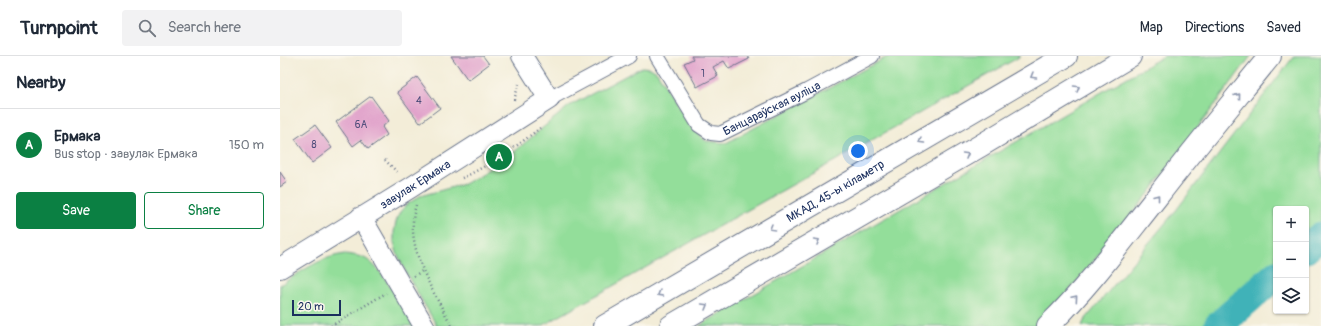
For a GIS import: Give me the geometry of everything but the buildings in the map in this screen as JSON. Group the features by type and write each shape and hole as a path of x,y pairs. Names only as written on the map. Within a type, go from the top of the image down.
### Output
{"highway":[{"name":"МКАД, 45-ы кіламетр","path":"605,326 1066,56"},
{"path":"671,326 980,146 1130,56"},
{"path":"1048,326 1067,307 1110,258 1156,197 1270,56"}],"street":[{"path":"522,56 549,99 629,56"},
{"name":"Банцараўская вуліца","path":"657,56 698,124 711,133 720,134 801,94 872,56"},
{"name":"завулак Ермака","path":"280,268 417,184 549,99"},
{"path":"361,217 424,326"}],"path":[{"path":"511,105 516,96 520,81"},
{"path":"460,179 473,173 514,148 545,124"},
{"path":"385,160 400,175"},
{"path":"417,200 414,209 414,230 415,244 422,271 452,326"},
{"path":"331,326 422,271"}],"green space":[{"path":"889,56 1021,56 542,326 437,326 406,273 397,253 394,242 394,232 400,212 406,205 420,196 464,184 509,157 569,106 642,67 650,68 657,72 691,127 706,141 726,143"},
{"path":"1164,56 1251,56 1150,192 1061,301 1035,326 699,326"},
{"path":"1294,56 1321,56 1321,223 1309,234 1309,206 1273,206 1273,267 1206,326 1082,326 1084,321 1177,209"},
{"path":"345,254 364,258 382,274 414,326 280,326 280,285 303,270 327,258"}],"waterway":[{"path":"1309,246 1321,236"},
{"path":"1218,326 1273,278"}],"place":[{"name":"Ермака","path":"499,157"}]}
